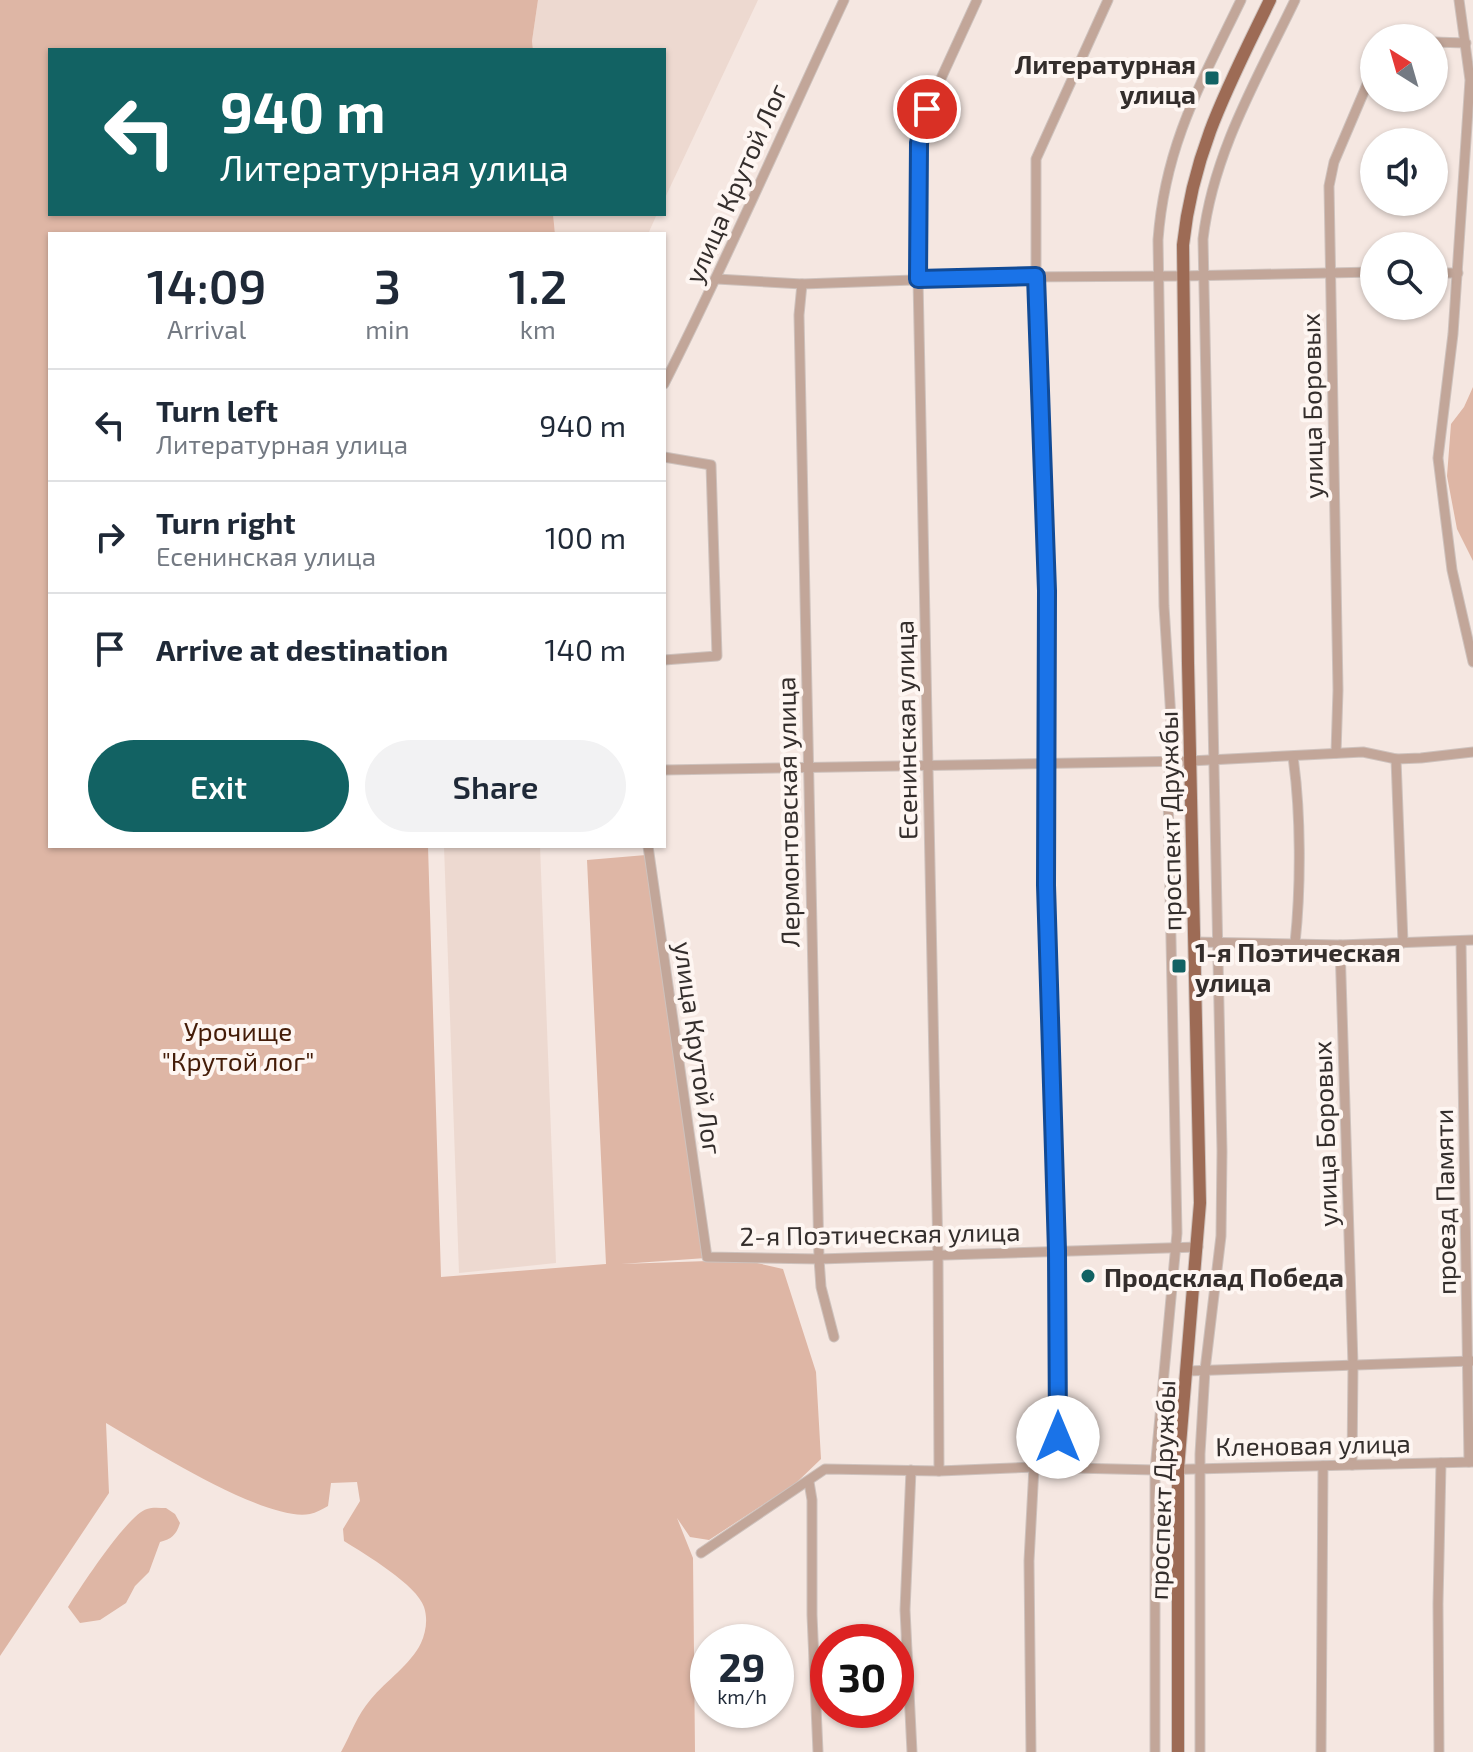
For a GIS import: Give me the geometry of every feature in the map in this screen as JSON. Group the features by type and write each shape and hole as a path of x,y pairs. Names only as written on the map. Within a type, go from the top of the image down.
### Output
{"main road":[{"name":"проспект Дружбы","path":"1178,1752 1178,1469 1200,1203 1182,276 1186,220 1200,155 1225,92 1270,0"}],"street":[{"name":"улица Крутой Лог","path":"666,380 717,279 737,227 844,0"},
{"name":"Есенинская улица","path":"939,1471 938,1257 918,279 919,143 927,109 977,0"},
{"path":"1059,1468 1057,1251 1046,885 1047,591 1036,276 1036,159 1108,0"},
{"path":"1155,1752 1155,1470 1176,1248 1168,792 1172,735 1164,619 1157,275 1160,204 1167,170 1191,103 1241,0"},
{"path":"1200,1752 1200,1468 1205,1370 1221,1236 1222,1151 1203,275 1206,214 1224,149 1295,0"},
{"path":"1459,0 1470,80 1458,273 1438,458 1452,570 1473,662"},
{"path":"1448,42 1466,43"},
{"name":"улица Боровых","path":"1336,753 1338,690 1330,174 1360,102"},
{"path":"717,279 802,284 1036,276 1360,272"},
{"path":"1448,273 1458,273"},
{"name":"Лермонтовская улица","path":"802,284 799,315 819,1259 821,1287 834,1337"},
{"path":"666,457 711,465 717,656 666,660"},
{"path":"666,770 1190,761 1363,752 1396,759 1473,752"},
{"path":"1293,757 1298,901 1295,943"},
{"path":"1396,759 1403,943"},
{"name":"улица Крутой Лог","path":"648,848 707,1257"},
{"path":"1194,942 1340,945 1473,940"},
{"name":"проезд Памяти","path":"1461,941 1471,1462"},
{"name":"улица Боровых","path":"1340,945 1353,1365 1352,1465"},
{"name":"2-я Поэтическая улица","path":"707,1257 938,1257 1198,1247"},
{"path":"1188,1371 1470,1361"},
{"name":"Кленовая улица","path":"701,1553 825,1469 939,1471 1034,1467 1155,1470 1471,1462"},
{"path":"1439,1752 1441,1463"},
{"path":"1321,1752 1323,1466"},
{"path":"1031,1752 1029,1561 1034,1467"},
{"path":"911,1470 905,1610 912,1752"},
{"path":"809,1482 818,1752"}],"shaded area":[{"path":"538,0 758,0 666,196 666,48 533,48"},
{"path":"553,216 656,216 649,232 555,232"},
{"path":"444,848 540,848 556,1263 459,1273"}],"green space":[{"name":"Урочище \"Крутой лог\"","path":"0,0 538,0 533,48 48,48 48,216 553,216 555,232 48,232 48,848 428,848 441,1277 606,1264 587,860 646,855 706,1258 621,1264 708,1261 757,1263 783,1269 816,1372 821,1459 796,1483 709,1540 690,1537 677,1518 693,1558 690,1728 695,1728 695,1752 341,1752 366,1705 417,1651 426,1625 424,1607 412,1589 344,1541 343,1529 360,1501 357,1482 331,1483 328,1506 310,1514 291,1514 266,1507 207,1481 106,1423 109,1493 0,1656"},
{"path":"1473,387 1473,561 1457,529 1447,476 1451,424 1464,407"},
{"path":"149,1508 166,1508 175,1514 180,1523 173,1536 160,1542 149,1572 135,1586 126,1603 100,1620 80,1623 68,1607 105,1553 139,1514"}],"place":[{"name":"Литературная улица","path":"1212,78"},
{"name":"1-я Поэтическая улица","path":"1179,966"},
{"name":"Продсклад Победа","path":"1088,1276"}],"route":[{"path":"927,109 919,143 918,279 1036,276 1047,591 1046,885 1057,1251 1058,1437"}]}
